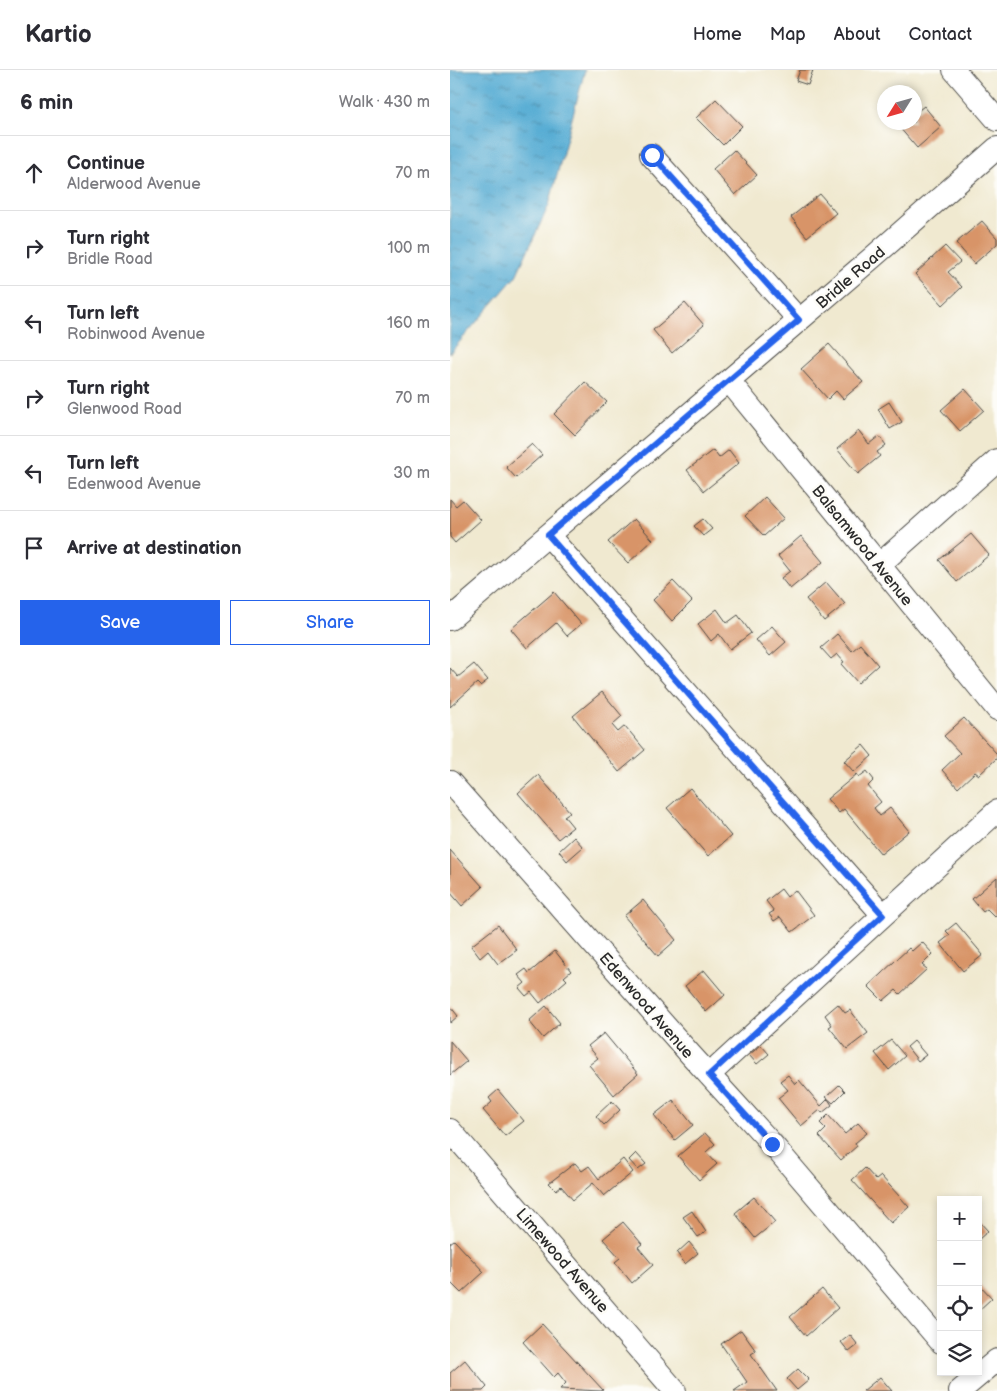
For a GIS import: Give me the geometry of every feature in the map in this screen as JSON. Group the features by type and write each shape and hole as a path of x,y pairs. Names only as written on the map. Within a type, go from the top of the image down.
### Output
{"street":[{"path":"954,70 997,120"},
{"name":"Bridle Road","path":"450,619 729,381 997,148"},
{"path":"652,155 799,320"},
{"name":"Balsamwood Avenue","path":"729,381 997,709"},
{"path":"879,565 997,460"},
{"path":"548,535 883,915"},
{"name":"Edenwood Avenue","path":"450,782 772,1144 937,1337"},
{"path":"709,1075 997,811"},
{"name":"Limewood Avenue","path":"450,1130 675,1391"},
{"path":"967,1381 997,1360"}],"water":[{"path":"450,70 585,70 549,205 516,276 450,353"}],"building":[{"path":"800,70 813,70 808,85 796,81"},
{"path":"716,99 742,126 723,145 696,118"},
{"path":"924,106 941,127 917,148 902,130 922,130 922,108"},
{"path":"734,150 757,175 735,195 713,169"},
{"path":"820,194 836,213 807,237 791,217"},
{"path":"982,221 997,238 997,244 974,264 956,243"},
{"path":"945,246 960,262 948,272 962,287 943,305 915,274"},
{"path":"685,303 704,325 672,353 653,330"},
{"path":"829,344 863,382 843,399 836,391 828,399 801,369"},
{"path":"585,382 607,402 575,435 554,414"},
{"path":"965,389 984,410 960,431 941,410"},
{"path":"889,402 902,422 890,429 878,409"},
{"path":"859,431 869,444 879,436 886,445 877,452 880,456 858,474 837,449"},
{"path":"532,444 542,455 516,478 506,467"},
{"path":"713,450 719,458 729,450 739,463 704,491 687,470"},
{"path":"765,497 784,518 764,536 745,516"},
{"path":"450,499 456,506 463,500 481,520 455,543 450,537"},
{"path":"634,519 653,540 628,563 608,542"},
{"path":"703,519 712,529 703,536 694,526"},
{"path":"971,534 989,555 957,582 939,560"},
{"path":"801,536 823,562 790,589 781,578 790,571 778,556"},
{"path":"673,581 692,601 672,621 653,600"},
{"path":"826,582 845,604 824,621 806,599"},
{"path":"554,592 581,624 567,636 556,623 527,648 511,629"},
{"path":"717,609 727,623 738,615 751,633 730,649 719,634 711,641 698,624"},
{"path":"772,626 786,642 770,656 756,640"},
{"path":"837,634 852,651 860,644 878,665 858,683 841,664 844,662 837,654 831,659 821,648"},
{"path":"474,664 488,680 480,686 477,683 450,707 450,668 458,677"},
{"path":"602,692 622,716 612,725 618,732 625,726 645,750 619,772 573,716"},
{"path":"964,718 997,754 997,758 979,775 975,772 958,788 942,770 960,753 944,736"},
{"path":"863,745 872,756 854,772 844,761"},
{"path":"867,771 874,780 868,786 881,802 874,808 880,816 890,808 909,831 881,854 844,809 839,813 827,799 857,774 859,777"},
{"path":"538,775 570,812 564,816 573,827 558,839 518,793"},
{"path":"690,788 731,836 708,856 667,808"},
{"path":"574,837 583,847 567,861 559,851"},
{"path":"450,850 483,887 462,906 450,892"},
{"path":"997,877 997,915 995,917 987,909 983,912 972,899"},
{"path":"781,889 787,897 795,890 814,915 792,932 780,917 774,921 769,914 774,911 766,901"},
{"path":"643,900 676,940 658,956 624,916"},
{"path":"956,923 983,955 963,971 940,943 950,935 946,931"},
{"path":"498,925 517,950 498,964 488,951 480,958 471,946"},
{"path":"922,942 933,954 922,965 927,969 900,994 896,990 883,1001 868,986 909,948 912,951"},
{"path":"555,951 571,971 564,977 567,980 540,1003 531,992 526,996 519,988 525,983 518,975 526,969 529,973"},
{"path":"704,970 725,995 706,1012 685,986"},
{"path":"838,1004 845,1013 850,1010 868,1033 847,1049 829,1027 832,1025 825,1015"},
{"path":"450,1006 458,1016 450,1023"},
{"path":"546,1006 560,1023 543,1038 529,1021"},
{"path":"604,1033 638,1074 614,1095 589,1065 598,1058 588,1046"},
{"path":"891,1040 905,1056 889,1070 875,1053"},
{"path":"450,1041 467,1061 450,1075"},
{"path":"914,1041 926,1055 918,1061 907,1047"},
{"path":"761,1045 769,1054 757,1064 749,1055"},
{"path":"788,1075 795,1084 799,1080 821,1106 828,1099 832,1105 822,1113 820,1110 801,1126 778,1098 788,1090 780,1081"},
{"path":"839,1085 845,1091 833,1103 826,1097"},
{"path":"498,1090 524,1121 505,1136 483,1110 492,1102 489,1098"},
{"path":"673,1100 693,1125 675,1140 654,1115"},
{"path":"612,1101 620,1110 604,1125 596,1116"},
{"path":"828,1115 845,1134 858,1123 867,1133 855,1143 857,1146 841,1160 819,1136 826,1129 820,1123"},
{"path":"705,1133 715,1144 706,1152 717,1164 699,1180 678,1156"},
{"path":"636,1153 646,1164 638,1170 629,1160"},
{"path":"623,1159 633,1172 604,1196 593,1183 573,1200 561,1186 556,1190 549,1183 575,1163 582,1171 589,1166 599,1179"},
{"path":"865,1168 876,1180 881,1176 909,1207 891,1223 852,1180"},
{"path":"754,1197 775,1222 755,1238 735,1213"},
{"path":"692,1211 706,1232 698,1237 683,1217"},
{"path":"623,1222 642,1244 638,1247 653,1265 632,1283 615,1262 620,1258 603,1239"},
{"path":"982,1224 988,1231 982,1236"},
{"path":"454,1240 484,1272 461,1293 450,1282 450,1243"},
{"path":"689,1242 698,1253 685,1264 677,1253"},
{"path":"982,1287 992,1298 982,1307"},
{"path":"822,1289 838,1308 806,1336 790,1317"},
{"path":"542,1324 603,1390 560,1389 566,1383 558,1373 554,1377 523,1342"},
{"path":"741,1330 756,1351 751,1354 777,1391 734,1391 747,1382 721,1344"},
{"path":"850,1335 858,1345 849,1352 841,1342"},
{"path":"465,1360 487,1387 483,1391 450,1391 450,1373"},
{"path":"798,1369 809,1380 797,1390 787,1379"},
{"path":"880,1377 892,1391 863,1391"}],"route":[{"path":"652,155 799,320 548,535 883,915 709,1075 772,1144"}]}
